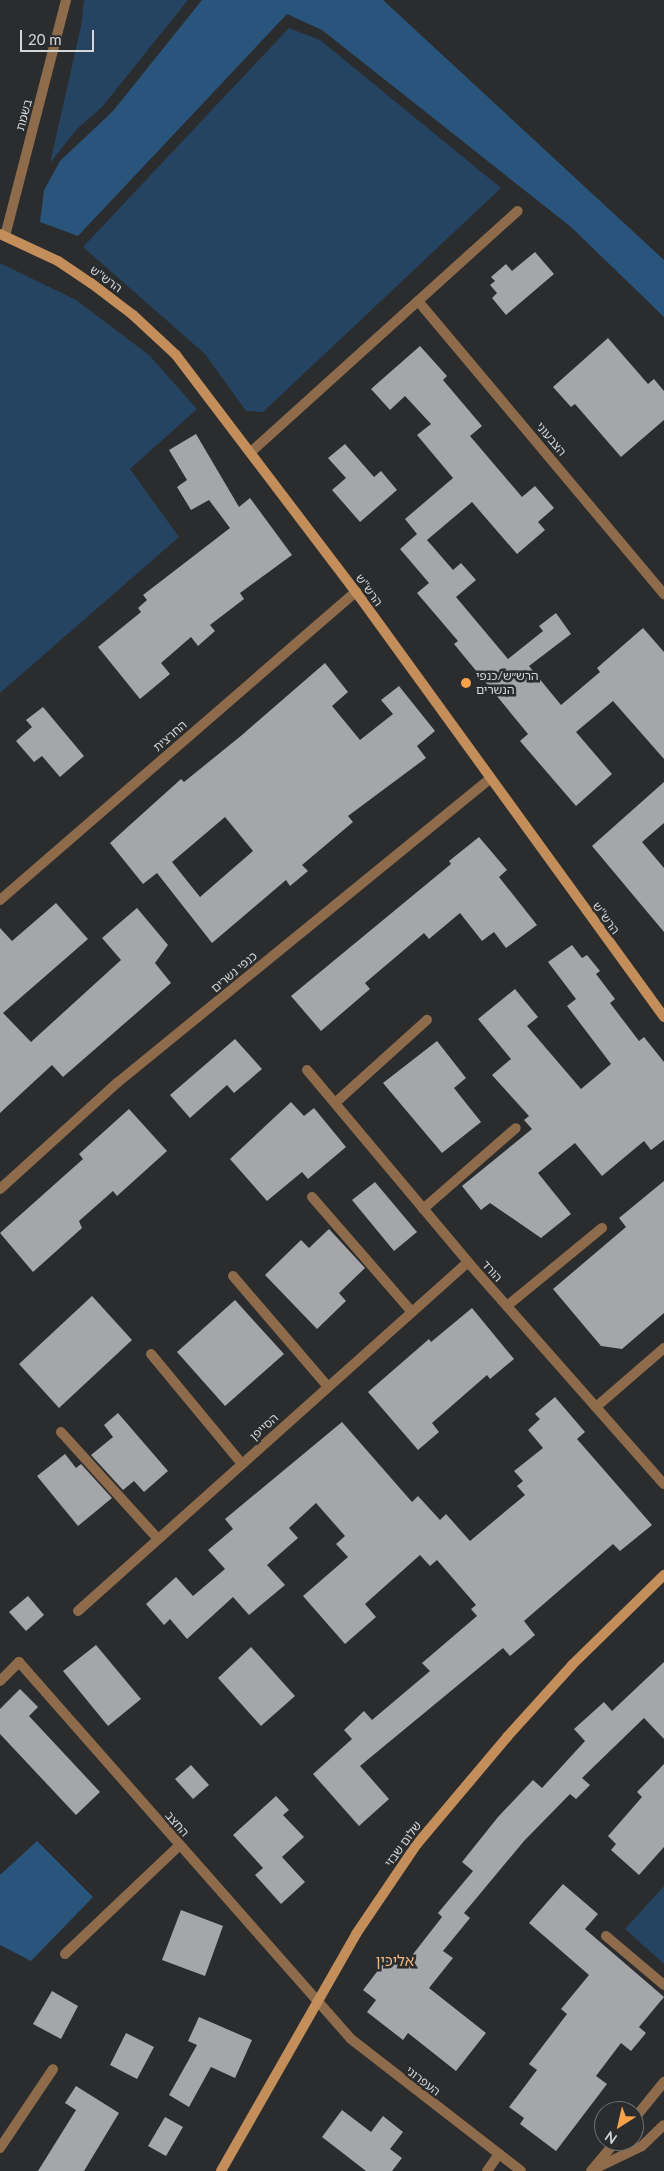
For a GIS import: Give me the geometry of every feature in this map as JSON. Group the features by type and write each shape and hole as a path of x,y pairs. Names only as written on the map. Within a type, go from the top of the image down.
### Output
{"street":[{"name":"בשמת","path":"2,235 66,0"},
{"path":"252,451 518,211"},
{"name":"הרש''ש","path":"2,235 58,261 133,315 176,355 252,451 356,592 489,780 664,1017"},
{"name":"הצבעוני","path":"418,300 664,594"},
{"name":"החרצית","path":"0,900 356,592"},
{"name":"כנפי נשרים","path":"0,1189 117,1083 489,780"},
{"path":"335,1103 427,1020"},
{"name":"הורד","path":"307,1070 468,1262 664,1484"},
{"path":"423,1209 516,1128"},
{"path":"312,1197 412,1312"},
{"path":"506,1306 602,1228"},
{"name":"הסייפן","path":"78,1611 468,1262"},
{"path":"233,1276 328,1387"},
{"path":"596,1407 664,1348"},
{"path":"151,1354 242,1464"},
{"path":"61,1432 158,1539"},
{"name":"שלום שבזי","path":"221,2171 361,1926 440,1814 572,1665 664,1575"},
{"name":"החצב","path":"0,1681 19,1662 316,2003"},
{"path":"65,1954 179,1846"},
{"path":"606,1936 664,1985"},
{"name":"העפרוני","path":"316,2003 351,2039 521,2171"},
{"path":"0,2148 53,2069"},
{"path":"644,2107 664,2082"},
{"path":"592,2170 642,2146 664,2125"},
{"path":"592,2170 608,2151"},
{"path":"487,2171 499,2154"}],"shaded area":[{"path":"84,0 188,0 102,107 77,129 50,163 81,26"},
{"path":"202,0 383,0 664,260 664,317 571,227 322,30 287,14 78,236 40,222 44,190 60,161 113,111"},
{"path":"289,28 320,40 501,188 263,412 246,411 205,354 83,247"},
{"path":"0,263 76,300 149,355 197,409 130,469 179,537 0,693"},
{"path":"37,1841 93,1897 31,1961 0,1945 0,1875"},
{"path":"664,1886 664,1964 625,1929"}],"building":[{"path":"535,252 554,274 506,315 492,298 497,293 490,285 495,281 491,277 506,264 512,271"},
{"path":"608,338 648,384 654,379 664,391 664,420 621,457 575,404 571,407 553,387"},
{"path":"420,346 447,376 443,380 482,426 470,436 522,497 535,486 554,508 538,522 545,530 517,554 472,502 427,540 453,570 461,563 476,580 456,597 508,659 543,631 539,626 556,613 571,634 529,666 561,705 600,672 597,668 643,628 664,652 664,759 613,701 576,732 612,774 576,806 520,741 528,734 454,644 458,641 417,593 429,583 400,549 417,534 405,519 453,478 417,435 431,424 405,396 390,410 371,389"},
{"path":"196,434 239,507 250,498 292,555 240,593 244,599 210,625 215,631 198,646 191,637 161,663 170,674 140,699 98,647 141,612 138,608 147,600 143,595 230,528 209,500 191,510 177,487 187,480 169,450"},
{"path":"345,444 374,477 381,471 397,490 360,522 332,490 346,478 328,458"},
{"path":"325,663 348,692 332,706 360,740 393,714 381,700 399,686 435,731 417,746 426,758 348,816 353,822 302,865 308,871 290,886 286,880 212,943 157,873 143,884 110,843 181,779 184,782","holes":["225,817 253,851 200,897 172,862"]},
{"path":"43,707 84,756 60,777 42,756 34,762 16,741 32,727 26,720"},
{"path":"664,782 664,823 642,842 664,868 664,932 592,846"},
{"path":"479,837 507,870 499,877 537,925 506,948 494,932 482,941 460,913 429,939 424,933 365,983 370,989 321,1031 291,996 451,864 449,861"},
{"path":"56,903 88,939 3,1013 31,1042 121,960 102,938 137,908 168,945 155,963 171,983 63,1077 52,1065 0,1113 0,928 12,941"},
{"path":"572,945 582,958 587,955 600,971 596,974 615,999 610,1003 639,1041 644,1037 664,1062 664,1140 651,1150 644,1141 602,1176 575,1143 538,1173 571,1214 541,1238 490,1203 481,1210 462,1186 532,1129 524,1120 529,1116 492,1075 511,1059 478,1019 515,989 538,1017 527,1026 581,1089 611,1064 567,1006 576,999 548,962"},
{"path":"235,1039 262,1069 234,1093 227,1085 190,1118 170,1095"},
{"path":"437,1041 466,1078 454,1088 481,1122 442,1153 383,1083"},
{"path":"291,1102 304,1116 314,1108 346,1147 308,1179 302,1172 267,1201 230,1159"},
{"path":"129,1109 167,1151 117,1196 113,1191 79,1221 82,1228 33,1272 0,1233 83,1159 79,1154"},
{"path":"664,1181 664,1313 622,1349 601,1346 553,1289 626,1227 619,1218"},
{"path":"375,1182 417,1232 394,1251 352,1200"},
{"path":"329,1229 365,1268 339,1293 346,1301 317,1329 265,1275 301,1240 309,1248"},
{"path":"92,1296 132,1340 59,1408 19,1364"},
{"path":"235,1300 284,1354 225,1406 177,1352"},
{"path":"472,1308 514,1359 490,1379 487,1375 432,1423 439,1432 418,1450 368,1392 429,1339 431,1342"},
{"path":"555,1397 585,1432 577,1439 652,1525 620,1551 613,1544 524,1621 535,1635 510,1656 503,1648 360,1766 389,1799 359,1826 313,1774 352,1739 344,1730 364,1711 372,1720 430,1671 422,1663 477,1616 471,1609 476,1605 437,1560 430,1566 420,1555 365,1604 376,1617 345,1644 303,1596 348,1557 336,1544 345,1536 316,1503 289,1528 298,1538 267,1565 285,1585 249,1615 233,1597 187,1639 170,1619 164,1625 146,1604 176,1577 193,1596 225,1569 208,1550 233,1529 225,1519 342,1422 412,1502 418,1496 440,1520 446,1514 470,1541 525,1495 517,1486 523,1481 514,1471 543,1448 528,1430 540,1419 535,1414"},
{"path":"118,1413 168,1471 144,1492 134,1481 123,1490 91,1455 113,1437 104,1425"},
{"path":"65,1454 76,1468 81,1464 112,1498 78,1526 37,1476"},
{"path":"28,1596 44,1615 26,1631 9,1612"},
{"path":"96,1645 141,1699 108,1726 63,1671"},
{"path":"251,1647 295,1696 261,1726 218,1678"},
{"path":"664,1662 664,1739 644,1718 582,1778 590,1785 576,1799 570,1794 524,1841 464,1913 470,1918 443,1951 453,1958 429,1988 486,2033 456,2071 408,2033 403,2040 367,2012 376,2000 363,1990 389,1956 403,1967 442,1917 438,1913 473,1871 462,1862 498,1817 533,1780 542,1788 585,1741 574,1729 604,1702 612,1711"},
{"path":"20,1689 38,1707 29,1716 100,1792 76,1815 0,1734 0,1709"},
{"path":"664,1764 664,1847 639,1875 611,1850 616,1844 608,1836 642,1797 637,1792"},
{"path":"191,1765 209,1785 193,1799 175,1779"},
{"path":"276,1796 289,1810 283,1815 304,1837 282,1857 305,1882 281,1904 255,1875 263,1868 233,1835"},
{"path":"563,1884 598,1914 585,1929 664,1997 639,2027 646,2033 631,2051 621,2043 596,2076 607,2084 556,2151 520,2124 524,2118 509,2107 537,2070 529,2064 567,2014 561,2009 589,1975 529,1923"},
{"path":"181,1910 223,1926 205,1976 162,1960"},
{"path":"52,1991 78,2006 61,2039 33,2024"},
{"path":"199,2017 252,2040 235,2078 211,2067 189,2107 169,2095 197,2045 188,2041"},
{"path":"126,2033 154,2047 137,2079 110,2065"},
{"path":"76,2086 119,2113 84,2171 38,2171 76,2110 65,2103"},
{"path":"342,2110 371,2132 383,2116 403,2132 390,2149 402,2158 392,2171 366,2171 322,2137"},
{"path":"165,2117 183,2127 166,2156 148,2146"}],"place":[{"name":"הרש״ש/כנפי הנשרים","path":"466,683"}],"district":[{"name":"אליכין","path":"395,1961"}]}
